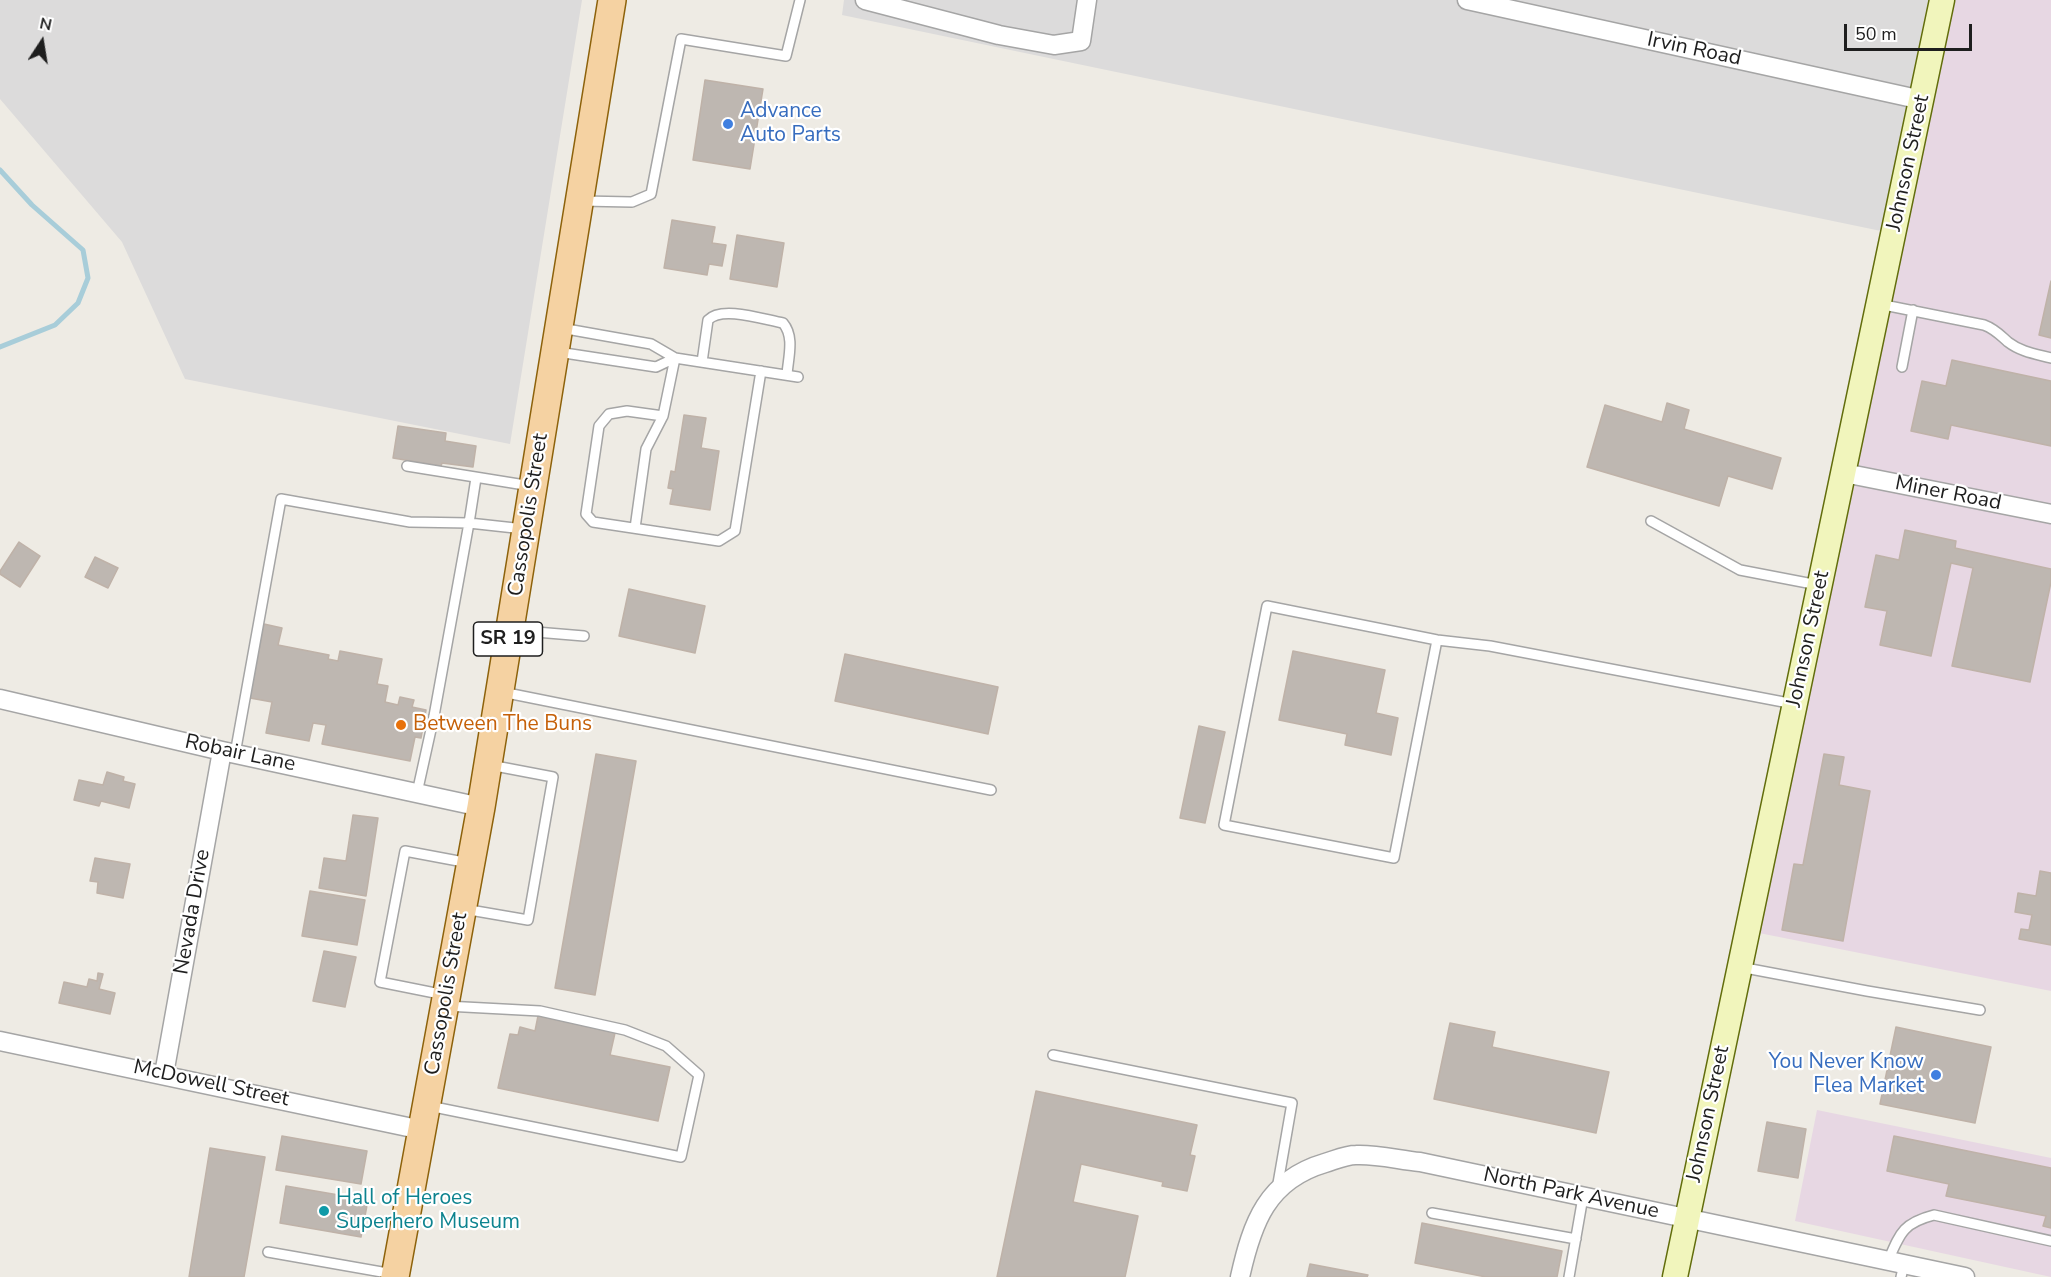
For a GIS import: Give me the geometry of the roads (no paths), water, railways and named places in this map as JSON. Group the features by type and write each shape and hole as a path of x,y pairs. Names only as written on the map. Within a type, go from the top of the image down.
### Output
{"main road":[{"name":"Cassopolis Street","path":"395,1276 481,807 612,0"}],"street":[{"path":"865,0 927,8 999,34 1054,45 1081,41 1087,0"},
{"name":"Irvin Road","path":"1467,0 1922,100"},
{"name":"Johnson Street","path":"1676,1277 1942,0"},
{"name":"Miner Road","path":"1844,473 2051,514"},
{"name":"Robair Lane","path":"0,699 481,807"},
{"name":"Nevada Drive","path":"164,1074 228,752"},
{"name":"McDowell Street","path":"0,1041 164,1074 425,1118"},
{"name":"North Park Avenue","path":"1240,1277 1245,1254 1261,1211 1277,1189 1311,1167 1354,1154 1420,1162 1897,1267 1965,1277"}],"lane":[{"path":"580,201 632,202 651,194 681,39 786,56 800,0"},
{"path":"1879,304 1984,325 1995,329 2008,342 2025,351 2051,358"},
{"path":"1902,367 1913,310"},
{"path":"702,362 708,320 711,316 724,312 783,323 789,330 790,340 786,375"},
{"path":"557,340 656,367 675,358"},
{"path":"557,340 651,344 675,358 798,377"},
{"path":"635,528 646,449 663,416 675,358"},
{"path":"663,416 627,411 609,414 599,426 586,514 593,522 719,541 735,531 761,371"},
{"path":"407,466 533,486"},
{"path":"417,793 434,716 476,478"},
{"path":"228,752 281,499 410,522 469,523 526,529"},
{"path":"1651,521 1740,570 1821,585"},
{"path":"1437,640 1394,858 1224,825 1267,606 1437,640 1502,648 1796,704"},
{"path":"510,630 584,636"},
{"path":"500,692 991,790"},
{"path":"462,909 528,920 532,898 553,777 488,765"},
{"path":"425,1118 681,1157 699,1075 666,1046 625,1030 540,1011 446,1000 380,982 405,851 471,863"},
{"path":"1740,967 1980,1010"},
{"path":"1053,1055 1292,1103 1277,1189"},
{"path":"1569,1277 1584,1197"},
{"path":"1432,1213 1576,1239"},
{"path":"1897,1267 1899,1234 1906,1226 1934,1215 2051,1241"},
{"path":"268,1252 395,1276"}],"waterway":[{"path":"0,170 32,205 83,250 88,278 78,303 55,325 0,347"}],"place":[{"name":"Advance Auto Parts","path":"728,124"},
{"name":"Between The Buns","path":"401,725"},
{"name":"You Never Know Flea Market","path":"1936,1075"},
{"name":"Hall of Heroes Superhero Museum","path":"324,1211"}]}
